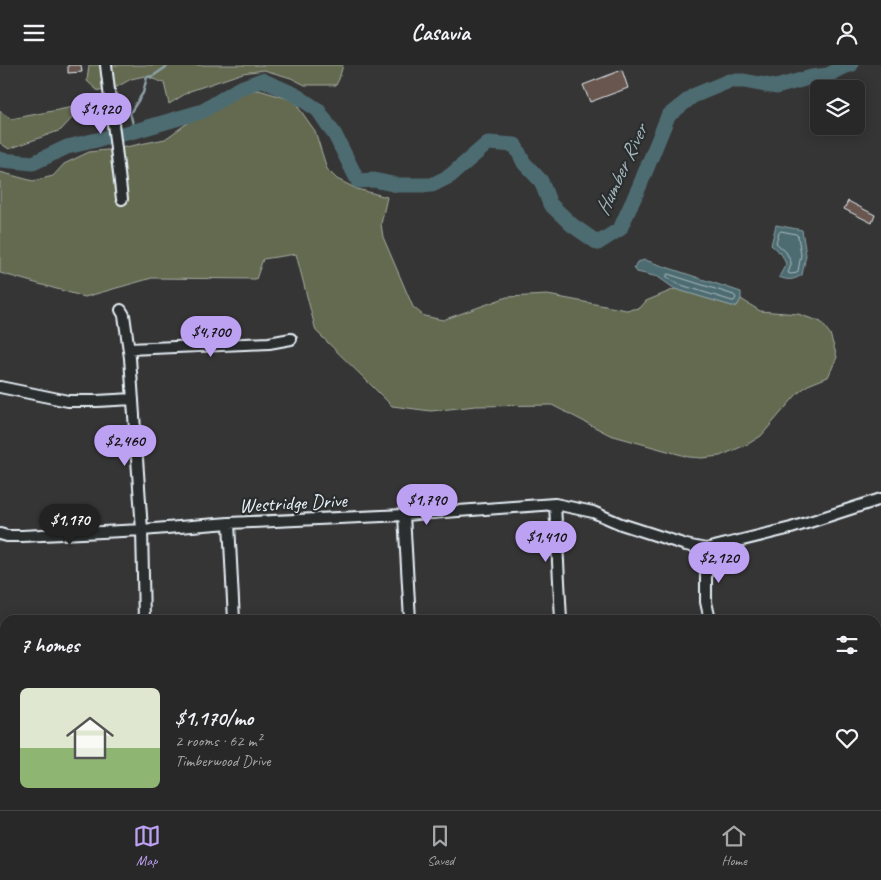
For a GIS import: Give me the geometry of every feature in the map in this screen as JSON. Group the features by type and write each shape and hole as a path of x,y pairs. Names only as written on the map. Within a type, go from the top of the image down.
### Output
{"street":[{"path":"106,65 122,199"},
{"path":"121,310 124,315 129,349 133,399 142,530 144,615"},
{"path":"129,349 269,343 291,339"},
{"path":"0,387 68,401 133,399"},
{"name":"Westridge Drive","path":"0,534 22,536 142,530 228,523 404,515 555,505 593,512 621,524 686,545 706,549 791,528 881,499"},
{"path":"555,505 561,615"},
{"path":"404,515 410,615"},
{"path":"228,523 234,615"},
{"path":"706,549 706,602 709,615"}],"green space":[{"path":"89,65 343,65 336,85 305,85 291,78 264,70 243,73 190,91 169,104 164,83 145,76 131,79 108,92 97,90 87,81"},
{"path":"259,90 292,100 296,104 315,131 327,169 337,179 357,189 387,197 381,224 383,237 413,307 424,316 443,320 507,297 548,295 626,310 640,308 646,301 675,289 732,306 737,306 741,299 760,311 798,314 821,322 830,334 837,357 828,377 808,385 797,394 761,436 748,444 720,456 689,457 610,435 552,405 476,406 431,411 392,406 316,331 296,254 263,259 256,279 152,278 85,297 0,273 0,172 33,181 53,176 64,164 89,152 116,149 165,139 213,105 243,92"},
{"path":"84,105 61,130 9,149 0,143 0,111 11,119"}],"water":[{"path":"776,225 802,230 806,255 802,275 796,278 779,277 786,264 782,255 771,245"},
{"path":"645,260 741,292 741,299 737,306 732,306 675,289 658,277 637,272 634,268 637,262"}],"building":[{"path":"68,65 81,65 82,72 68,73"},
{"path":"622,70 628,88 590,102 583,85"},
{"path":"848,201 875,215 872,223 844,209"}],"waterway":[{"path":"135,131 130,113 143,93 147,77 153,76 169,65"},
{"name":"Humber River","path":"0,159 33,163 67,147 135,131 203,111 238,89 262,80 294,94 318,110 335,135 358,181 374,180 397,185 432,185 450,176 488,143 515,145 524,163 541,181 550,204 572,225 598,243 620,229 668,116 693,96 729,81 744,81 776,87 812,77 828,75 851,65"}]}
